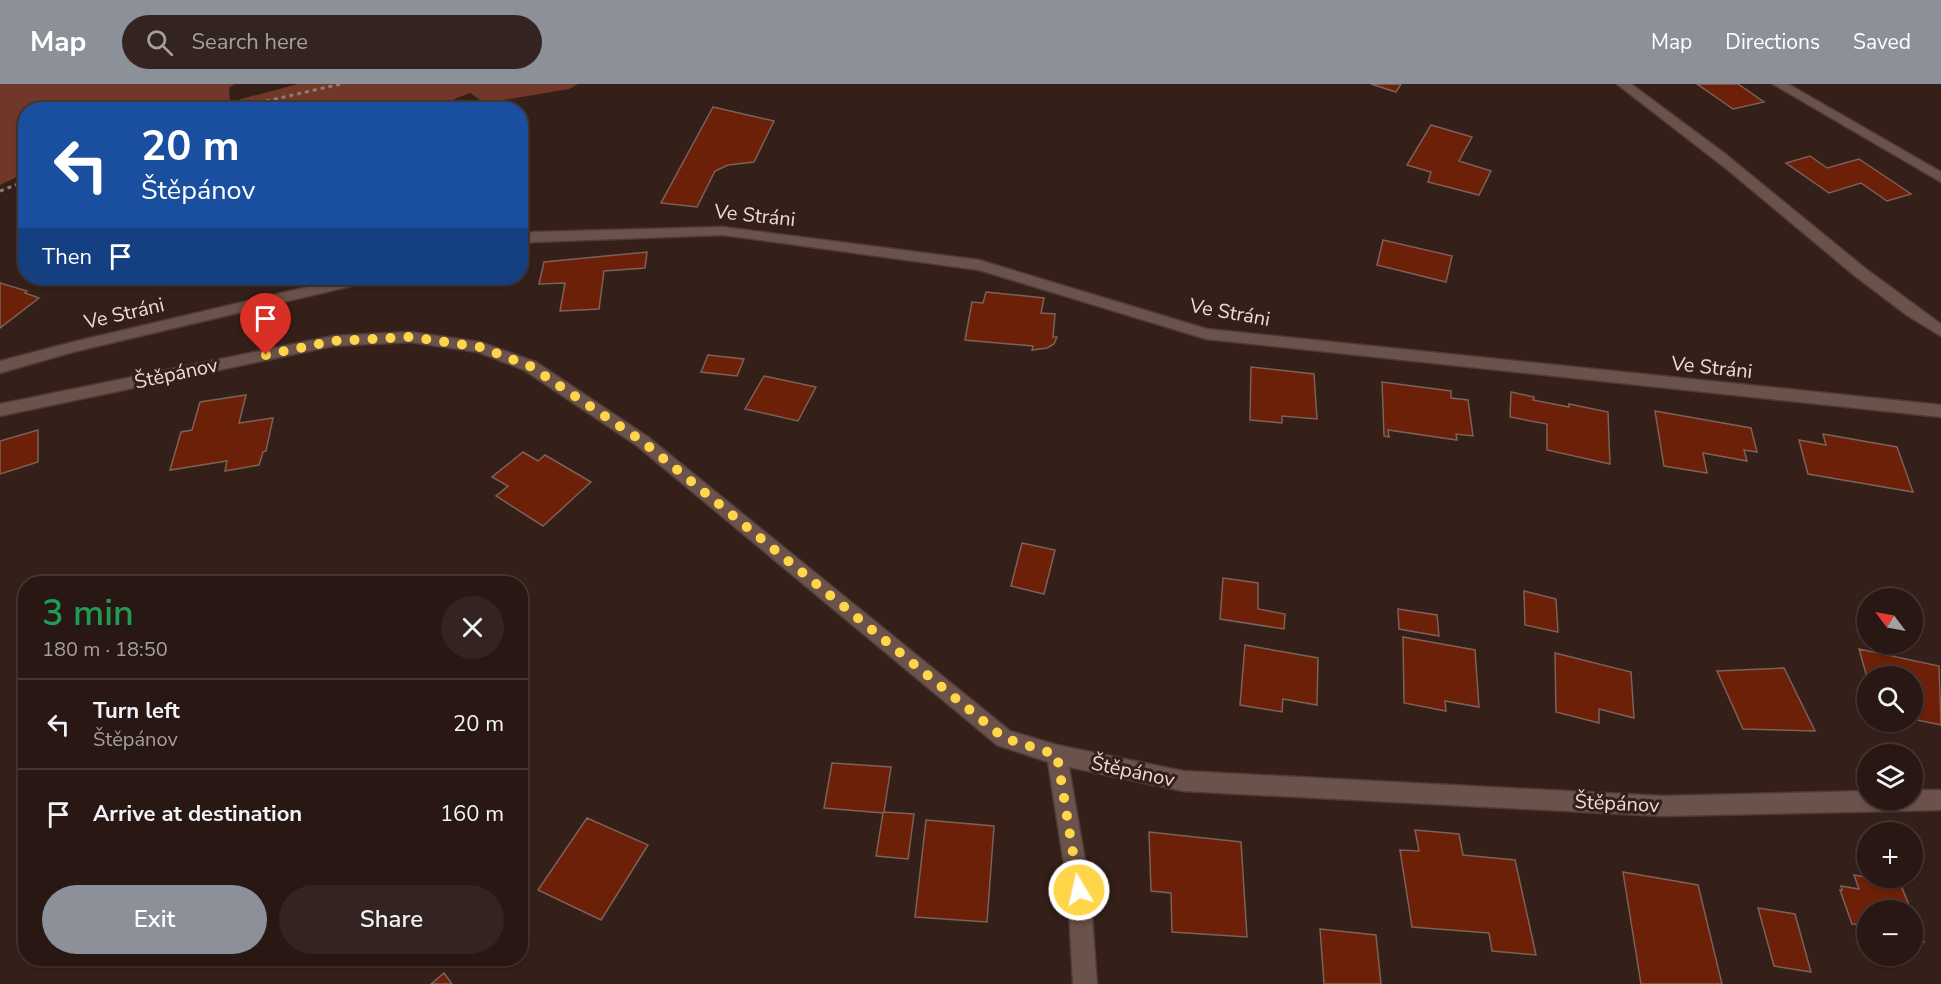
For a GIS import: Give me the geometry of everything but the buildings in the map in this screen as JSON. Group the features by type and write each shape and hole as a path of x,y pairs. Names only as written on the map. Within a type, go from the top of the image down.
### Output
{"street":[{"path":"1623,84 1730,165 1834,253 1941,331"},
{"path":"1779,84 1941,178"},
{"name":"Ve Stráni","path":"528,238 619,232 723,231 979,265 1206,334 1941,411"},
{"name":"Ve Stráni","path":"0,367 73,347 334,285"},
{"name":"Štěpánov","path":"0,410 333,341 410,337 480,347 530,366 642,441 1004,738 1057,755 1183,781 1662,806 1941,800"},
{"path":"1057,755 1079,890 1085,984"}],"path":[{"path":"262,102 341,84"},
{"path":"0,191 18,184"}],"shaded area":[{"path":"0,84 235,84 229,88 230,102 18,102 18,176 0,185"},
{"path":"298,84 578,84 569,89 491,102 484,102 470,93 447,102 230,102"}],"route":[{"path":"266,355 333,341 410,337 480,347 530,366 642,441 1004,738 1057,755 1079,890"}]}
